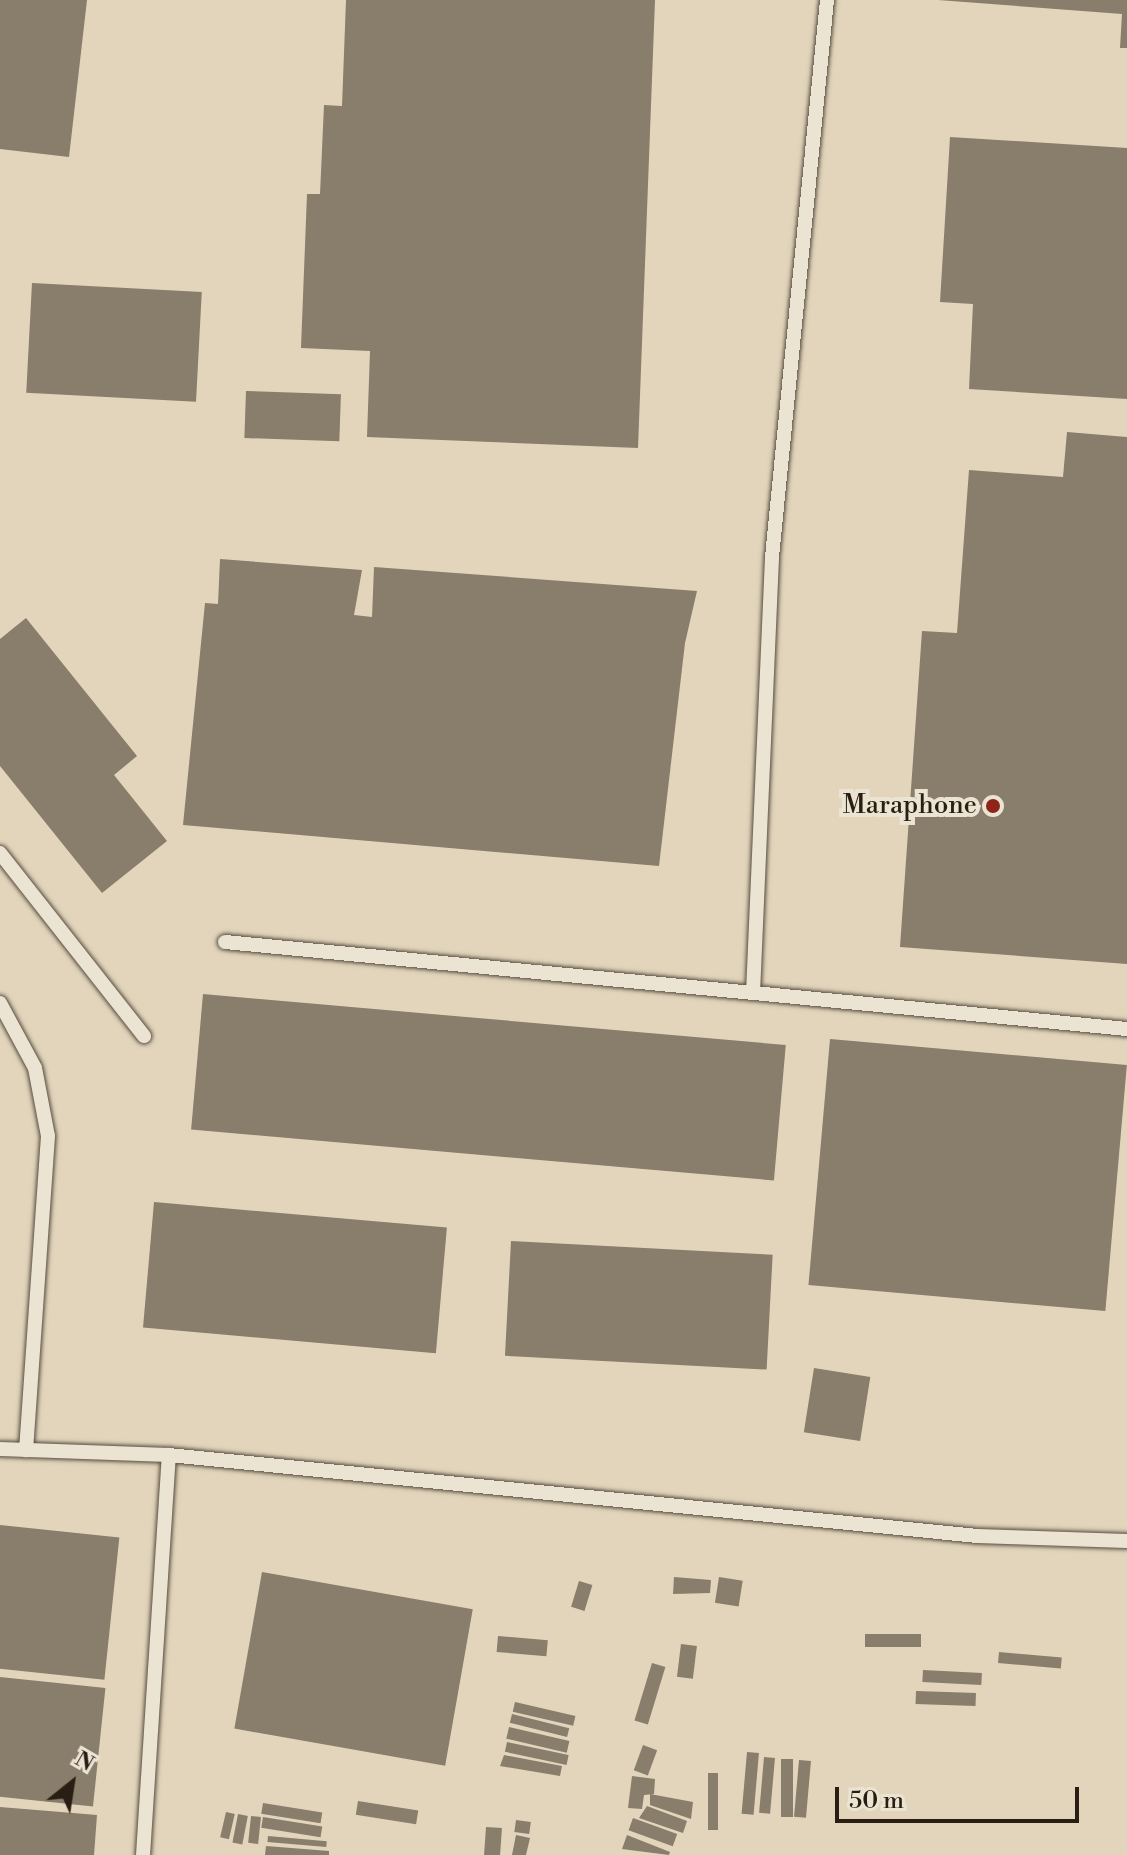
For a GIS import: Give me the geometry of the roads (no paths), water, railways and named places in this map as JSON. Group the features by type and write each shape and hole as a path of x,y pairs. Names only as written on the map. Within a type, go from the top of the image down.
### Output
{"lane":[{"path":"753,993 772,557 827,0"},
{"path":"0,853 144,1036"},
{"path":"225,942 1127,1029"},
{"path":"0,1003 35,1068 48,1136 26,1450"},
{"path":"0,1449 169,1455 977,1536 1127,1541"},
{"path":"143,1855 169,1455"}],"place":[{"name":"Maraphone","path":"993,806"}]}
